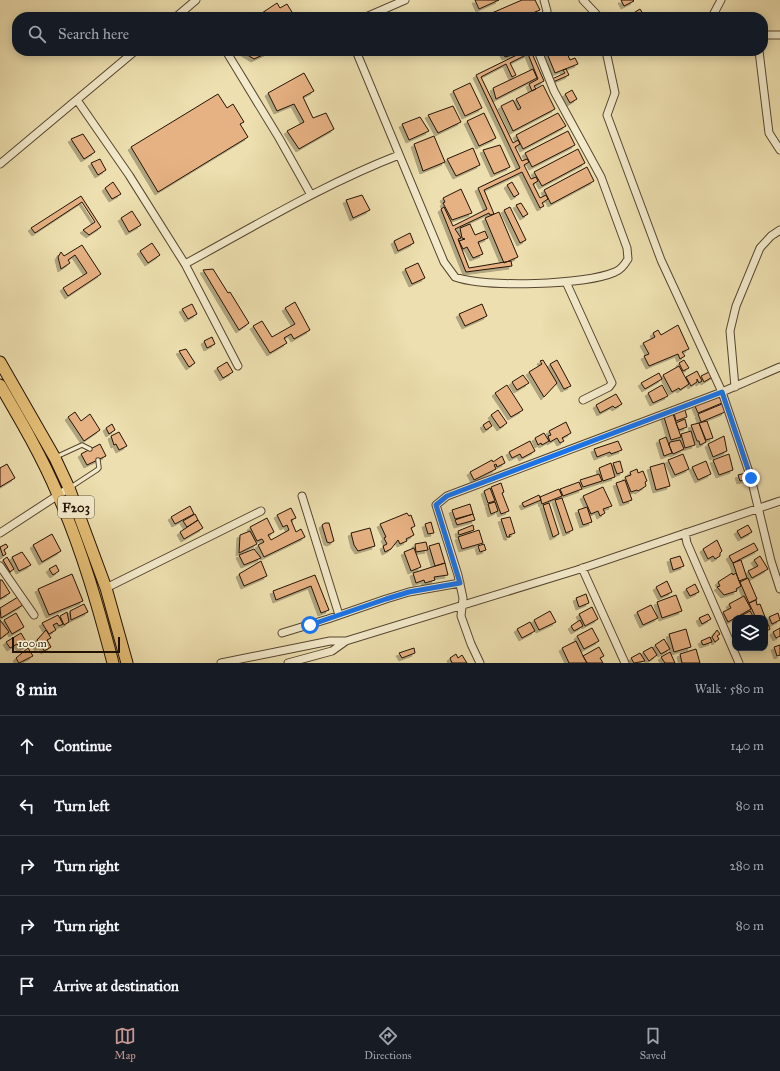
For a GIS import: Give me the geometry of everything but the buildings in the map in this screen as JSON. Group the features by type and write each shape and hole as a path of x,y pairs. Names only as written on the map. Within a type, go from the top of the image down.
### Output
{"main road":[{"name":"F203","path":"0,362 55,458 69,488 106,588 127,663"},
{"name":"F203","path":"0,385 23,425 58,494 82,553 113,663"}],"street":[{"path":"182,12 196,0"},
{"path":"377,12 405,0"},
{"path":"544,0 546,12"},
{"path":"583,0 594,12"},
{"path":"716,12 721,0"},
{"path":"768,35 780,35"},
{"path":"0,164 129,56"},
{"path":"229,56 279,138 311,195"},
{"path":"358,56 444,262 455,277 491,283 583,281 616,272 628,259 627,248 601,177 554,91 540,56"},
{"path":"607,56 615,93 608,115 661,260 722,392 750,472 780,589"},
{"path":"760,56 769,132 780,150"},
{"path":"77,100 129,175 185,264 238,366"},
{"path":"185,264 311,195 368,167 399,155"},
{"path":"735,387 730,331 736,306 760,248 771,236 780,230"},
{"path":"566,282 612,383 610,387 583,400"},
{"path":"480,663 471,644 461,616 463,598 460,583 436,505 447,496 735,387 780,367"},
{"path":"0,533 69,488"},
{"path":"302,496 339,615"},
{"path":"221,663 330,641 346,641 582,568 780,501"},
{"path":"106,588 261,511"},
{"path":"685,533 687,543 739,663"},
{"path":"0,566 34,615"},
{"path":"582,568 625,663"},
{"path":"282,633 339,615 364,605 409,592 460,583"},
{"path":"288,663 332,651 346,641"}],"lane":[{"path":"55,458 82,445 90,449"},
{"path":"69,488 97,470 99,468 98,460"}],"route":[{"path":"310,625 364,605 409,592 460,583 436,505 447,496 722,392 751,478"}]}
